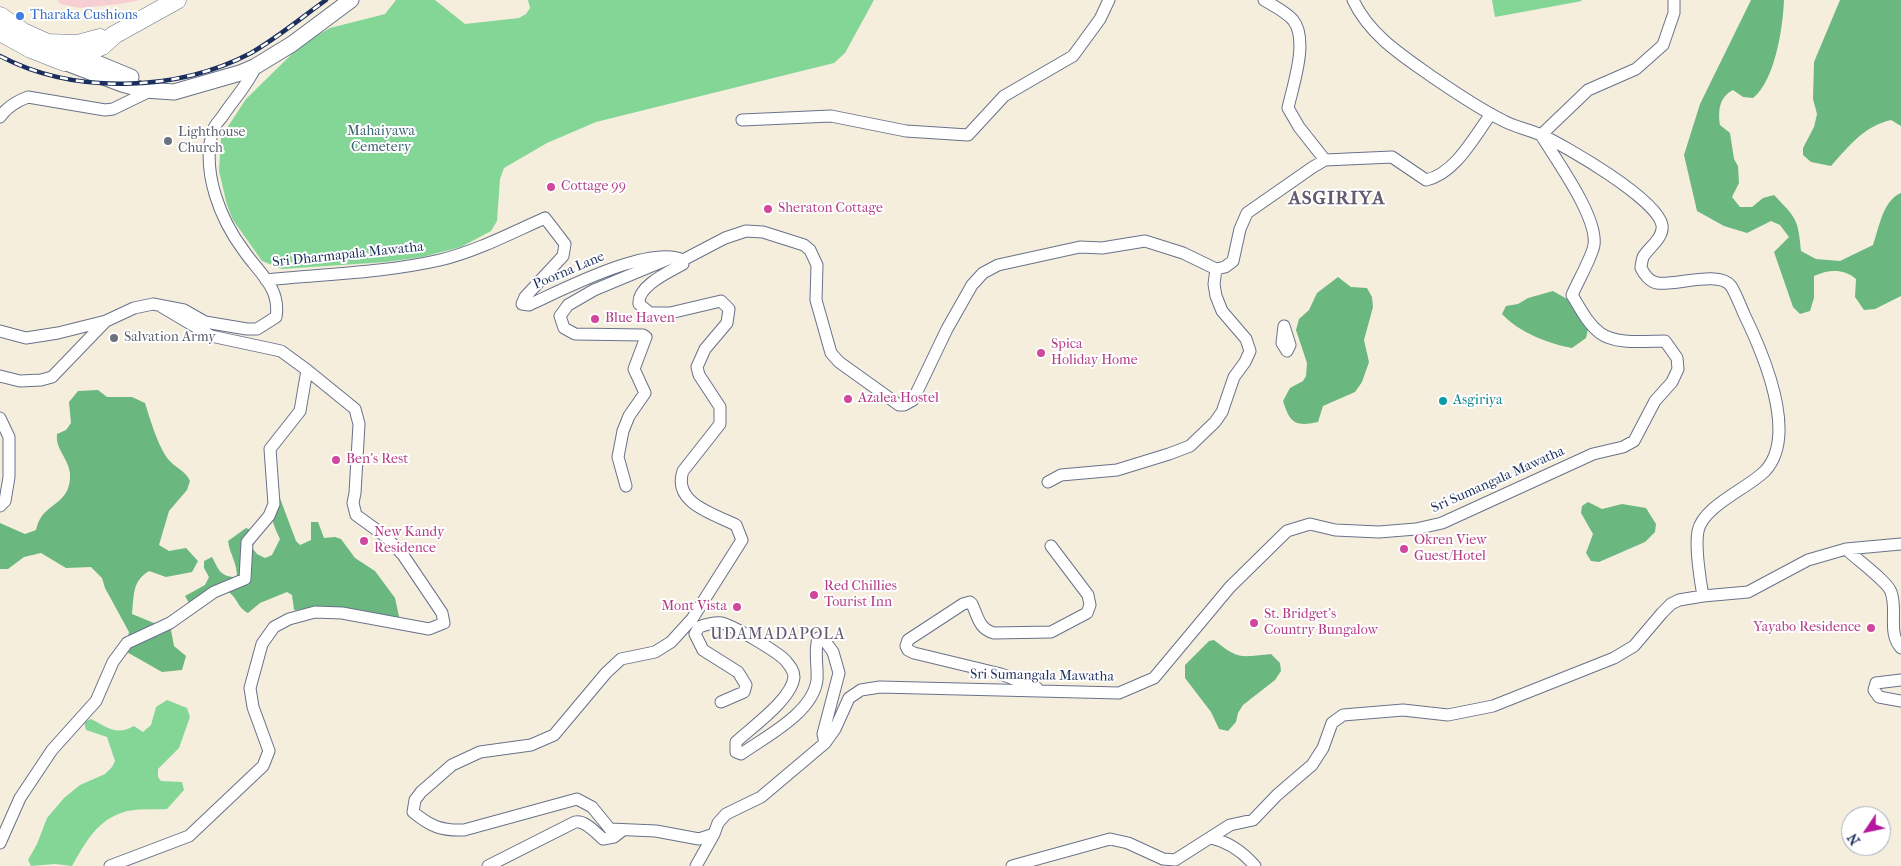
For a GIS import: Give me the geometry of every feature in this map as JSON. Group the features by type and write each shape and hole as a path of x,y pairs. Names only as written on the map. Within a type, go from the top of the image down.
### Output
{"highway":[{"path":"0,32 31,50 72,59 102,46 114,35 177,0"},
{"path":"0,16 23,32 72,59"},
{"path":"46,43 78,44 114,35"}],"main road":[{"path":"72,59 122,84 150,91 174,92 240,73 256,66 299,38 351,0"},
{"path":"110,68 109,49 114,35"},
{"path":"72,59 110,68 144,82 196,85"}],"street":[{"path":"742,120 831,116 906,131 968,135 1004,96 1073,56 1100,19 1108,0"},
{"path":"1264,0 1286,14 1298,28 1301,46 1288,108 1299,128 1325,160"},
{"path":"1353,0 1360,16 1389,47 1473,105 1505,122 1541,135 1577,154 1641,198 1654,212 1662,225 1660,235 1643,258 1640,268 1646,277 1656,283 1717,279 1730,285 1762,351 1777,409 1778,438 1776,454 1765,471 1705,516 1698,531 1699,572 1703,596"},
{"path":"1541,135 1588,90 1636,69 1663,45 1674,13 1674,0"},
{"path":"0,331 26,338 58,333 106,321 134,308 153,304 184,310 205,322 219,325 257,329 276,317 278,306 275,293 243,250 224,218 216,197 208,158 212,130 251,79 256,66"},
{"path":"0,117 5,110 28,97 105,110 113,109 150,91"},
{"path":"626,486 618,457 623,431 629,416 644,393 634,369 646,337 644,335 576,334 564,328 560,316 568,305 594,290 746,231 763,232 804,245 810,250 816,265 816,300 830,353 839,362 899,405 904,406 914,400 947,330 972,285 983,272 998,265 1080,247 1102,248 1145,241 1183,253 1216,269 1225,267 1232,261 1240,229 1247,213 1325,160 1392,157 1426,180 1434,178 1450,170 1491,114"},
{"name":"Sri Sumangala Mawatha","path":"696,866 718,823 726,814 761,796 825,743 835,729 849,698 861,690 880,687 1119,693 1154,678 1230,586 1286,532 1310,524 1335,530 1379,532 1416,529 1442,523 1593,454 1623,447 1634,441 1655,401 1672,382 1678,369 1677,358 1665,341 1618,340 1600,333 1582,313 1572,295 1594,247 1594,232 1589,216 1541,135"},
{"name":"Sri Dharmapala Mawatha","path":"266,280 380,270 440,260 483,247 546,218"},
{"name":"Poorna Lane","path":"546,218 565,244 563,256 525,297 522,304 529,305 614,268 662,256 679,258"},
{"path":"679,258 683,264 647,286 638,300 639,304 650,313 670,313 721,300 730,309 727,323 705,349 697,367 699,375 720,407 720,424 683,471 680,480 681,487 693,505 736,525 742,540 692,619 671,642 655,652 620,659 554,735 531,745 480,752 452,765 421,792 415,800 413,812 428,825 450,831 464,830 577,799 592,807 610,829 656,831 698,839 714,834"},
{"path":"1048,482 1062,475 1117,470 1169,454 1190,446 1216,422 1222,412 1234,377 1245,362 1250,351 1246,339 1222,311 1214,284 1216,269"},
{"path":"110,866 189,836 263,766 270,751 253,707 250,688 262,644 274,627 289,619 315,612 342,613 429,629 444,623 442,613 403,555 385,536 356,515 353,503 359,424 355,409 281,351 212,336 162,307"},
{"path":"0,376 20,381 41,380 52,377 106,321"},
{"path":"0,843 20,798 52,750 96,700 113,662 127,643 170,623 214,592 245,580 247,542 268,516 274,504 270,449 300,411 307,370"},
{"path":"0,418 9,438 9,477 5,501 0,506"},
{"path":"1012,866 1110,839 1128,842 1163,859 1176,863 1200,843 1230,825 1253,820 1277,795 1312,765 1323,748 1332,723 1343,715 1404,710 1448,715 1492,706 1614,658 1634,646 1671,604 1679,600 1748,592 1808,560 1846,549 1901,544"},
{"path":"1045,691 1001,674 914,654 906,646 908,640 963,604 970,602 981,626 987,631 994,633 1051,632 1087,613 1090,605 1088,595 1051,546"},
{"path":"1846,549 1886,584 1892,592 1894,640 1901,648"},
{"path":"721,702 744,692 746,685 738,672 703,650 695,634 699,626 710,623 722,624 737,630 784,659 793,670 794,676 790,688 781,701 736,742 736,752 741,754 791,720 808,702 817,682 816,645 818,638 822,637 833,652 839,673 823,734 825,743"},
{"path":"1901,680 1876,683 1874,690 1879,697 1901,701"},
{"path":"488,866 575,822 580,821 603,839 614,837 623,830"},
{"path":"1211,838 1224,841 1240,851 1255,866"}],"shaded area":[{"path":"57,0 140,0 80,8 60,4"}],"green space":[{"name":"Mahaiyawa Cemetery","path":"396,0 435,0 465,24 519,18 526,14 530,8 528,0 874,0 845,53 834,63 596,122 547,143 504,168 500,179 497,221 491,231 461,247 422,257 386,262 282,269 262,261 233,220 227,205 219,171 221,137 246,99 302,44 330,28 385,14"},
{"path":"1492,0 1581,0 1582,1 1495,17"},
{"path":"1751,0 1784,0 1780,38 1772,67 1761,90 1753,98 1743,97 1733,90 1725,96 1720,105 1720,125 1730,133 1734,159 1738,166 1739,183 1732,197 1740,207 1752,207 1763,198 1774,195 1795,219 1799,232 1801,251 1816,259 1840,261 1873,245 1886,208 1901,193 1901,296 1875,309 1864,310 1855,297 1856,279 1846,273 1830,271 1814,276 1814,298 1810,311 1800,314 1793,307 1774,252 1789,237 1780,225 1771,221 1747,233 1724,226 1697,211 1684,155 1700,104"},
{"path":"1840,0 1901,0 1901,126 1891,120 1873,127 1844,151 1831,166 1811,162 1803,155 1803,148 1814,127 1817,114 1813,99 1814,62"},
{"path":"1338,277 1351,287 1367,288 1372,297 1373,307 1364,340 1369,362 1362,382 1355,392 1323,406 1318,422 1304,424 1294,422 1288,414 1283,401 1290,388 1303,381 1306,376 1307,363 1296,330 1299,319 1309,310 1317,293"},
{"path":"1553,291 1567,299 1588,329 1586,338 1572,348 1525,332 1502,314 1506,306 1518,304 1528,298"},
{"path":"98,390 107,397 132,397 145,403 164,454 190,481 187,490 169,511 159,545 169,551 186,548 198,561 192,572 166,577 149,571 143,575 139,579 135,590 132,614 171,630 174,646 186,656 182,670 162,672 125,651 129,632 105,588 102,578 91,567 66,568 41,553 24,557 8,569 0,569 0,523 25,534 36,530 44,513 64,496 70,474 58,444 57,434 66,430 71,423 69,402 78,391"},
{"path":"278,493 296,541 300,545 311,540 311,522 318,522 324,538 335,537 341,539 355,558 375,571 395,598 400,621 345,608 294,610 292,595 287,592 260,603 248,613 232,595 223,589 189,603 185,596 205,585 209,577 204,568 204,561 212,557 223,574 237,577 228,541 246,528 251,530 254,536 253,549 257,554 265,558 272,555 280,539 272,516 273,505"},
{"path":"1588,502 1602,509 1622,504 1646,508 1656,524 1655,532 1645,542 1599,562 1591,561 1586,553 1593,534 1581,513 1582,506"},
{"path":"1214,640 1229,651 1240,656 1271,654 1280,663 1281,671 1275,680 1243,705 1238,713 1236,722 1228,731 1219,729 1211,712 1185,678 1185,665 1209,641"},
{"path":"167,700 187,708 190,717 179,748 158,769 158,777 161,781 182,782 184,790 167,809 129,811 106,821 93,833 72,866 55,864 31,866 28,860 37,844 47,818 64,798 80,785 105,774 115,761 107,737 86,730 84,722 91,719 117,730 128,729 134,726 143,732 151,725 156,707"}],"railway":[{"path":"0,56 29,69 60,77 92,82 126,84 159,81 191,75 222,66 251,53 326,0"}],"place":[{"name":"Tharaka Cushions","path":"20,16"},
{"name":"Lighthouse Church","path":"168,141"},
{"name":"Cottage 99","path":"551,187"},
{"name":"Sheraton Cottage","path":"768,209"},
{"name":"Blue Haven","path":"595,319"},
{"name":"Salvation Army","path":"114,338"},
{"name":"Spica Holiday Home","path":"1041,353"},
{"name":"Azalea Hostel","path":"848,399"},
{"name":"Asgiriya","path":"1443,401"},
{"name":"Ben's Rest","path":"336,460"},
{"name":"New Kandy Residence","path":"364,541"},
{"name":"Okren View Guest/Hotel","path":"1404,549"},
{"name":"Red Chillies Tourist Inn","path":"814,595"},
{"name":"Mont Vista","path":"737,607"},
{"name":"St. Bridget's Country Bungalow","path":"1254,623"},
{"name":"Yayabo Residence","path":"1871,628"}],"district":[{"name":"ASGIRIYA","path":"1337,199"},
{"name":"UDAMADAPOLA","path":"778,635"}]}
